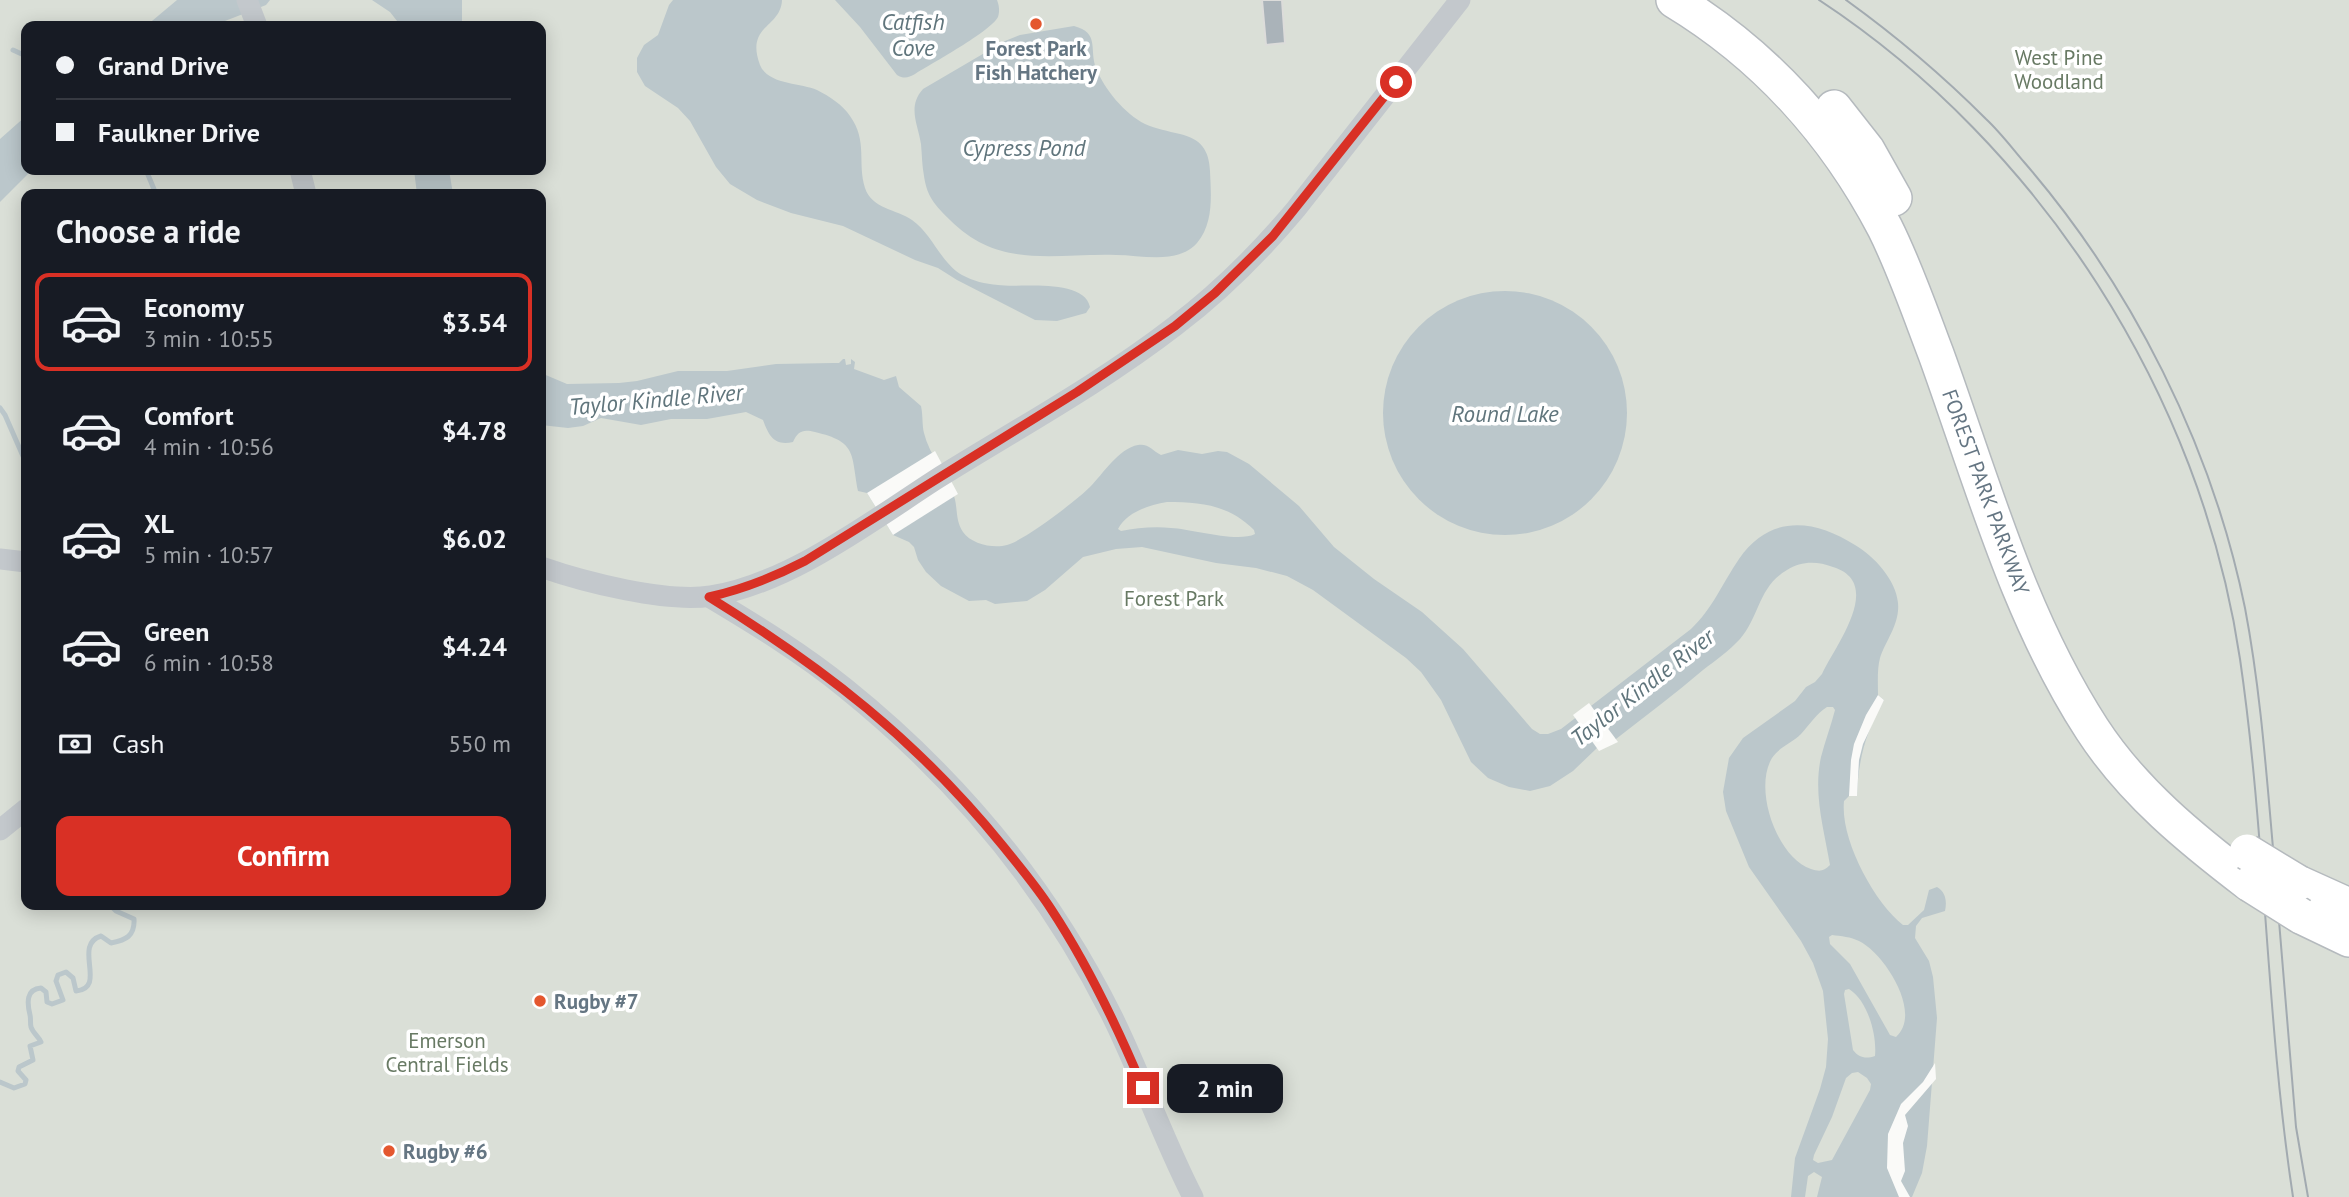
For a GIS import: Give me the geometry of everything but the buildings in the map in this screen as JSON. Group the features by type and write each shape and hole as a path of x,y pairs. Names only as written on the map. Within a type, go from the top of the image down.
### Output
{"main road":[{"name":"FOREST PARK PARKWAY","path":"1674,0 1738,43 1775,77 1808,113 1856,178 1886,230 1904,272 2043,642 2076,703 2114,759 2186,833 2300,899 2349,939"},
{"name":"FOREST PARK PARKWAY","path":"1715,0 1752,26 1798,68 1821,92 1867,150 1916,240 2041,581 2079,662 2110,715 2160,777 2249,868"},
{"name":"FOREST PARK PARKWAY","path":"2300,899 2349,906"}],"street":[{"path":"546,569 584,581 623,589 669,596 709,597 746,588 776,576 880,515 1125,361 1175,326 1215,293 1273,236 1296,209 1460,0"},
{"path":"0,559 21,561"},
{"path":"709,597 800,654 879,717 954,790 1020,866 1050,907 1114,1020 1172,1156 1193,1197"},
{"path":"0,830 21,813"}],"green space":[{"name":"Forest Park","path":"0,0 2349,0 2349,1197 0,1197"}],"water":[{"path":"177,0 270,0 266,5 225,21 152,21"},
{"path":"372,0 462,0 462,21 397,21 390,12"},
{"path":"673,0 782,0 776,16 760,34 757,42 760,65 764,72 777,80 817,90 847,112 859,134 863,179 868,195 885,208 912,220 926,233 954,270 962,275 988,284 1064,288 1085,298 1090,307 1086,313 1057,321 1035,320 938,268 843,226 791,213 757,200 730,184 716,167 690,121 678,108 645,86 637,72 637,58 644,45 658,35"},
{"name":"Catfish Cove","path":"835,0 997,0 999,13 993,23 973,39 915,74 904,77 897,75"},
{"name":"Cypress Pond","path":"1074,26 1091,37 1096,68 1110,92 1123,107 1137,120 1158,129 1187,136 1198,142 1206,151 1210,171 1209,218 1197,243 1189,250 1159,257 1028,256 1008,253 969,236 945,215 930,195 925,183 915,116 916,102 923,89 1005,41 1020,35"},
{"path":"21,120 21,175 27,175 0,202 0,139"},
{"path":"415,175 450,175 452,189 416,189"},
{"name":"Round Lake","path":"1493,291 1517,291 1563,305 1583,318 1600,335 1618,366 1625,389 1625,437 1613,471 1600,491 1583,508 1563,521 1540,530 1517,535 1493,535 1447,521 1427,508 1410,491 1397,471 1388,448 1383,425 1383,401 1397,355 1410,335 1427,318 1447,305 1470,296"},
{"name":"Taylor Kindle River","path":"845,359 846,365 851,364 851,359 855,362 854,369 884,380 896,376 899,387 921,406 926,441 951,488 960,528 971,540 983,544 1007,545 1037,528 1090,487 1118,456 1131,447 1145,445 1161,455 1178,450 1202,454 1227,452 1249,464 1299,506 1334,547 1422,612 1463,649 1532,729 1540,734 1561,729 1691,629 1711,604 1739,559 1751,544 1764,534 1793,525 1808,526 1840,536 1862,550 1889,577 1896,594 1898,611 1895,625 1880,658 1878,695 1884,700 1864,746 1857,796 1849,796 1844,801 1847,833 1871,886 1892,915 1903,925 1908,925 1924,910 1929,890 1937,887 1944,894 1946,901 1945,911 1922,918 1916,926 1915,938 1929,961 1933,977 1937,1018 1927,1146 1922,1173 1912,1197 1817,1197 1822,1177 1814,1172 1808,1176 1805,1197 1791,1197 1795,1158 1826,1067 1828,1039 1823,991 1813,963 1801,941 1749,867 1726,811 1723,792 1729,758 1743,738 1795,701 1806,687 1822,674 1845,632 1856,601 1855,587 1848,575 1833,567 1815,563 1798,565 1787,570 1770,585 1740,639 1616,739 1597,748 1573,771 1550,786 1530,791 1509,787 1488,778 1471,762 1441,700 1421,672 1313,590 1287,576 1142,547 1116,549 1083,557 1045,590 1027,601 995,604 986,600 969,601 941,586 926,572 914,547 893,535 867,493 858,491 850,451 829,436 804,431 797,435 793,442 777,441 770,435 763,420 746,412 707,419 671,419 641,425 601,418 583,426 568,428 546,426 546,375 567,384 619,383 678,371 727,371 776,364 839,363","holes":["1167,502 1191,503 1224,510 1235,515 1254,530 1255,534 1237,537 1165,527 1121,531 1118,529 1133,514 1146,507","1827,707 1833,707 1835,710 1821,757 1818,784 1830,865 1819,871 1799,862 1788,851 1772,821 1765,787 1772,758 1801,734","1832,935 1859,941 1889,970 1903,999 1905,1014 1903,1026 1896,1037 1890,1035 1850,964 1830,944 1829,937","1849,989 1856,994 1866,1010 1873,1029 1875,1056 1863,1057 1853,1050 1845,990","1858,1072 1867,1078 1871,1084 1870,1090 1832,1160 1818,1163 1813,1160 1814,1155 1846,1078"]}],"pier":[{"path":"935,451 958,494 893,535 867,493"},
{"path":"1878,695 1884,700 1863,744 1859,760 1857,796 1849,796 1854,744"},
{"path":"1589,703 1618,742 1599,751 1573,715"},
{"path":"1935,1063 1936,1079 1905,1115 1908,1126 1903,1143 1905,1171 1901,1181 1910,1197 1899,1197 1887,1168 1888,1134 1901,1104 1923,1082"}],"waterway":[{"path":"13,50 21,54"},
{"path":"148,175 154,189"},
{"path":"0,408 21,452"},
{"path":"0,1082 14,1088 25,1084 26,1080 18,1071 19,1067 33,1060 30,1046 41,1042 31,1026 28,1001 30,994 41,988 46,992 47,1002 52,1004 63,1000 56,981 58,975 66,972 73,978 76,991 85,988 89,982 89,948 93,941 101,936 111,943 125,939 131,933 134,919 115,910"}],"tram line":[{"path":"1819,0 1899,59 1973,127 2039,203 2098,285 2148,373 2189,465 2220,561 2240,659 2249,726 2277,1063 2293,1197"},
{"path":"1846,0 1901,42 1970,103 2001,135 2063,210 2133,315 2163,371 2212,488 2245,608 2259,698 2296,1127 2308,1197"}],"place":[{"name":"Forest Park Fish Hatchery","path":"1036,24"},
{"name":"Rugby #7","path":"540,1001"},
{"name":"Rugby #6","path":"389,1151"}],"route":[{"path":"1143,1088 1114,1020 1073,945 1050,907 987,826 916,751 844,687 800,654 709,597 746,588 805,561 1077,392 1175,326 1215,293 1273,236 1396,82"}],"park label":[{"name":"West Pine Woodland","path":"2059,69"},
{"name":"Emerson Central Fields","path":"447,1052"}]}
